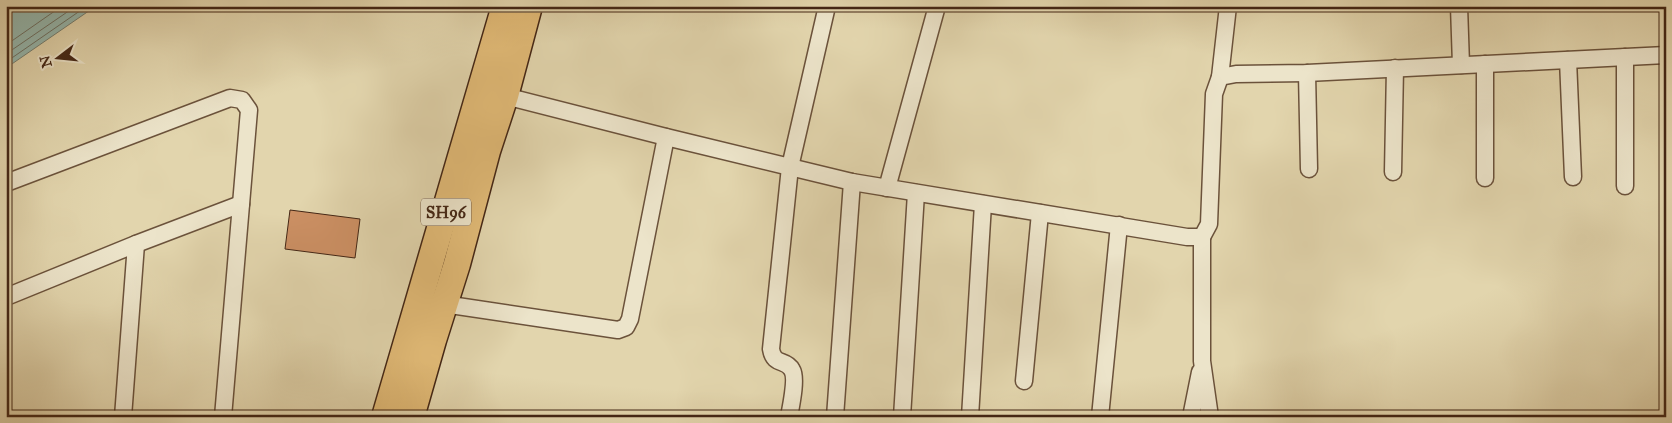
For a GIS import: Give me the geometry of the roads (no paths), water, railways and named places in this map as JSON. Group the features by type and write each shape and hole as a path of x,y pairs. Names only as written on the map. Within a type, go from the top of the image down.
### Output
{"main road":[{"name":"SH96","path":"411,417 432,302 505,6"},
{"name":"SH96","path":"385,417 432,302 457,264 529,6"}],"street":[{"path":"887,188 937,6"},
{"path":"1210,417 1202,361 1202,237 1209,224 1214,94 1220,77 1228,6"},
{"path":"1459,6 1461,65"},
{"path":"790,417 794,378 793,370 776,360 772,356 771,350 790,167 825,7"},
{"path":"1220,77 1236,74 1666,55"},
{"path":"1625,57 1625,186"},
{"path":"1568,60 1573,177"},
{"path":"1485,64 1485,178"},
{"path":"1393,172 1395,68"},
{"path":"1308,72 1308,169"},
{"path":"505,96 852,182 1187,237 1202,237"},
{"path":"6,183 230,98 242,100 249,110 223,417"},
{"path":"432,302 618,330 626,327 630,319 666,137"},
{"path":"835,417 852,182"},
{"path":"902,417 916,193"},
{"path":"6,297 241,204"},
{"path":"970,417 983,204"},
{"path":"1024,381 1040,213"},
{"path":"1100,417 1119,225"},
{"path":"123,417 136,244"},
{"path":"1191,417 1202,361"}],"water":[{"path":"6,6 96,6 6,68"}]}
